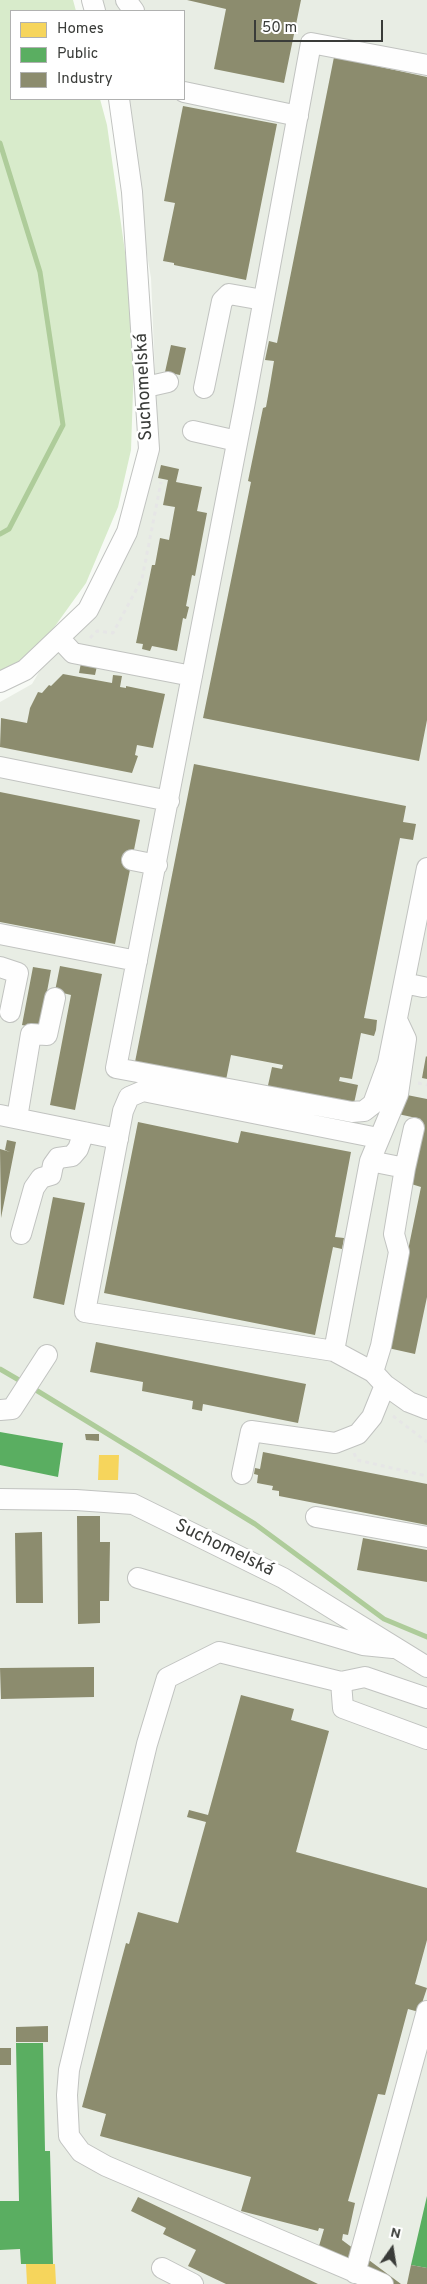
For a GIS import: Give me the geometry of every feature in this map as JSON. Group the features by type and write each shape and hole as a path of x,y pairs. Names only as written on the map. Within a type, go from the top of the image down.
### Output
{"street":[{"path":"427,65 311,43 238,441 116,1068 352,1112 364,1111 373,1104 388,1063 397,1019 413,985 427,868"},
{"path":"185,92 298,116"},
{"name":"Suchomelská","path":"0,682 25,670 88,610 127,532 149,448 132,192 119,100"},
{"path":"204,388 222,301 230,294 263,300"},
{"path":"146,388 168,382"},
{"path":"193,431 238,441"},
{"path":"59,638 73,653 192,676"},
{"path":"0,767 169,801"},
{"path":"132,860 157,865"},
{"path":"0,934 137,960"},
{"path":"0,966 18,973 10,1012"},
{"path":"55,998 47,1035 30,1034 9,1117 118,1139"},
{"path":"334,1351 370,1162 378,1138 398,1094 406,1040 397,1019"},
{"path":"378,1138 143,1091 129,1097 123,1112 85,1312 334,1351 378,1387 427,1409"},
{"path":"242,1474 251,1431 335,1443 358,1434 372,1417 378,1387 381,1346 398,1252 394,1234 414,1128"},
{"path":"21,1234 34,1188 41,1178 51,1175 53,1165 58,1158 72,1156 78,1149 84,1132"},
{"path":"370,1162 405,1168"},
{"path":"0,1410 12,1409 47,1355"},
{"name":"Suchomelská","path":"0,1500 76,1500 133,1504 283,1578 427,1667"},
{"path":"316,1517 427,1537"},
{"path":"138,1578 363,1645 398,1648"},
{"path":"382,2284 106,2166 81,2152 69,2136 67,2095 69,2070 144,1754 167,1678 219,1652 341,1682 365,1677 427,1698"},
{"path":"341,1682 343,1708 427,1739"},
{"path":"355,2273 427,2011"},
{"path":"162,2268 193,2284"}],"path":[{"path":"73,653 97,631 113,633 142,579 161,480"},
{"path":"378,1387 427,1442"},
{"path":"346,1438 357,1460 427,1476"}],"shaded area":[{"path":"95,0 427,0 427,2284 0,2284 0,702 32,684 132,513 157,421 151,278 121,100 185,100 185,10 100,10"}],"green space":[{"path":"0,0 73,0 76,10 10,10 10,100 100,100 107,125 127,266 134,361 131,450 118,507 86,583 35,654 0,672"}],"building: Homes":[{"path":"99,1455 119,1455 118,1480 98,1480"},
{"path":"26,2264 55,2264 56,2284 27,2284"}],"building: Public":[{"path":"0,1432 63,1443 58,1477 0,1465"},
{"path":"16,2043 43,2043 45,2151 50,2151 53,2264 21,2264 20,2249 0,2250 0,2201 19,2201"},
{"path":"427,2196 427,2268 411,2265"}],"building: Industry":[{"path":"187,0 301,0 284,83 214,69 226,9"},
{"path":"334,57 427,77 427,720 419,761 203,718 251,482 248,481 263,408 266,407 270,385 274,361 265,360 269,341 277,343"},
{"path":"183,106 277,124 246,280 163,261 175,203 164,201"},
{"path":"171,345 186,348 180,375 165,372"},
{"path":"161,465 179,469 176,482 202,487 197,511 207,513 195,576 192,575 186,606 189,607 186,619 183,618 177,651 152,646 150,651 142,649 143,644 136,643 152,565 155,565 160,538 169,540 175,507 163,505 168,480 158,478"},
{"path":"81,663 97,666 95,675 79,673"},
{"path":"63,674 112,683 113,675 122,676 120,687 126,688 126,686 165,694 153,748 137,745 135,755 138,756 132,773 0,747 1,718 27,723 30,708 38,692 42,693"},
{"path":"194,764 406,806 403,822 416,824 413,840 400,838 364,1018 377,1020 376,1030 374,1036 361,1033 352,1079 340,1077 339,1081 358,1085 353,1108 267,1090 272,1067 282,1069 283,1065 231,1055 225,1085 134,1067"},
{"path":"0,792 140,820 115,944 0,922"},
{"path":"60,966 102,974 75,1110 50,1105 71,995 55,991"},
{"path":"33,967 51,970 40,1029 22,1025"},
{"path":"427,1057 427,1079 422,1078"},
{"path":"407,1095 427,1099 427,1297 415,1354 388,1348 421,1187 408,1183 421,1119 398,1114 401,1103 405,1104"},
{"path":"138,1122 238,1143 241,1131 351,1152 335,1237 344,1238 342,1249 333,1247 315,1335 104,1293"},
{"path":"7,1140 16,1142 1,1218 0,1149 10,1152 5,1150"},
{"path":"53,1197 85,1203 64,1305 33,1298"},
{"path":"96,1342 306,1384 298,1423 203,1404 202,1411 192,1409 193,1401 142,1391 143,1382 90,1372"},
{"path":"85,1434 99,1434 99,1441 86,1440"},
{"path":"263,1452 427,1484 427,1525 279,1496 279,1491 272,1490 273,1486 257,1483 258,1475 254,1474 255,1468 260,1469"},
{"path":"77,1516 100,1516 100,1542 110,1542 109,1601 100,1601 100,1623 78,1624"},
{"path":"42,1532 43,1603 16,1603 15,1533"},
{"path":"363,1538 427,1550 427,1582 357,1570"},
{"path":"94,1667 94,1697 1,1699 0,1668"},
{"path":"241,1695 294,1709 291,1720 329,1731 296,1852 427,1888 427,1940 415,1984 427,1988 419,2012 408,2009 385,2095 378,2094 348,2201 355,2203 348,2235 343,2234 342,2240 401,2284 371,2284 319,2246 324,2229 319,2228 318,2231 241,2211 251,2177 100,2136 106,2114 82,2107 126,1943 129,1944 138,1912 178,1923 206,1822 187,1817 189,1810 208,1815"},
{"path":"48,2026 48,2042 16,2042 16,2027"},
{"path":"0,2048 11,2048 11,2065 0,2065"},
{"path":"138,2197 318,2284 226,2284 188,2266 196,2250 163,2234 166,2228 131,2211"},
{"path":"411,2265 427,2268 427,2284 407,2284"}],"waterway":[{"path":"0,143 40,272 63,425 9,529 0,534"},
{"path":"0,1369 24,1383"},
{"path":"31,1387 255,1524 384,1619 427,1637"}]}
